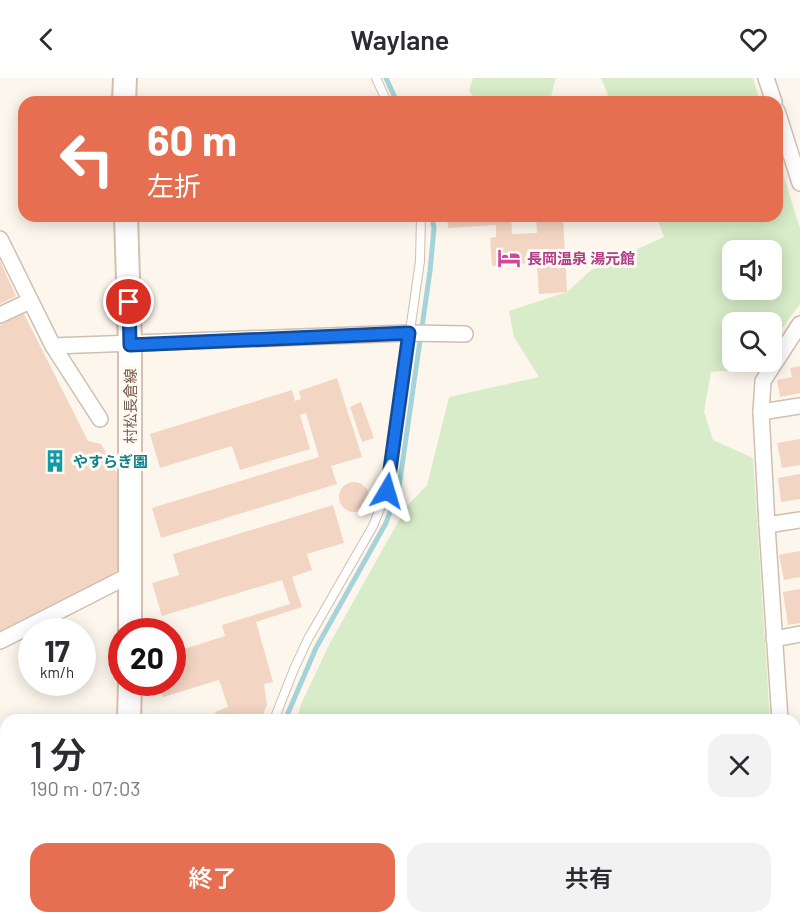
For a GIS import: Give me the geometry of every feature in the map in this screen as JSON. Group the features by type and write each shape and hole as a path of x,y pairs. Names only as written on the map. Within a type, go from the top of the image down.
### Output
{"main road":[{"path":"124,78 124,96"},
{"name":"村松長倉線","path":"126,222 130,345 130,618"},
{"path":"129,714 130,696"}],"street":[{"path":"766,78 772,96"},
{"path":"783,130 800,183"},
{"path":"0,239 53,346 100,419"},
{"path":"0,315 30,301"},
{"path":"780,714 761,412 762,381 800,324"},
{"path":"53,346 130,345 409,333 465,334"},
{"path":"761,412 800,406"},
{"path":"767,525 800,520"},
{"path":"0,641 130,575"},
{"path":"774,639 800,634"}],"lane":[{"path":"376,78 384,96"},
{"path":"276,714 308,639 373,526 387,491 420,261 421,222"}],"green space":[{"path":"473,78 556,78 551,96 473,96 469,91"},
{"path":"601,78 753,78 758,96 608,96"},
{"path":"783,174 800,228 800,304 782,328 782,312 722,312 722,371 711,372 704,412 713,440 753,458 770,714 298,714 330,643 407,506 427,485 449,397 539,377 514,337 509,311 567,292 591,270 664,237 658,222 783,222"}],"building":[{"name":"長岡温泉 湯元館","path":"448,222 511,222 512,234 537,233 536,222 563,222 567,292 539,294 536,253 526,253 527,263 492,266 490,238 496,237 496,225 448,228"},
{"path":"0,261 16,296 0,304"},
{"name":"やすらぎ園","path":"24,314 88,441 101,444 120,479 122,573 30,618 18,618 18,624 0,633 0,325"},
{"path":"800,366 800,393 780,397 777,380 792,377 790,368"},
{"path":"337,378 362,457 331,466 337,484 161,538 152,508 319,457 306,413 300,415 310,449 240,470 232,446 160,468 150,434 292,390 295,401 301,399 299,391"},
{"path":"361,402 374,438 362,442 350,407"},
{"path":"800,439 800,465 782,468 777,443"},
{"path":"800,474 800,499 781,502 778,478"},
{"path":"354,482 365,486 369,497 365,508 354,512 343,508 339,497 343,486"},
{"path":"333,505 344,543 307,554 312,570 292,577 302,607 256,622 273,682 264,684 267,705 263,714 216,714 215,712 228,707 219,680 186,690 186,649 225,636 222,625 290,604 282,580 162,616 152,583 179,575 173,554"},
{"path":"800,551 800,577 784,580 779,555"},
{"path":"800,589 800,623 788,625 783,592"}],"waterway":[{"path":"386,78 394,96"},
{"path":"288,714 316,648 386,523 399,487 430,271 433,222"}],"place":[{"name":"長岡温泉 湯元館","path":"509,258"},
{"name":"やすらぎ園","path":"55,461"}],"route":[{"path":"129,302 130,345 409,333 387,491"}]}
